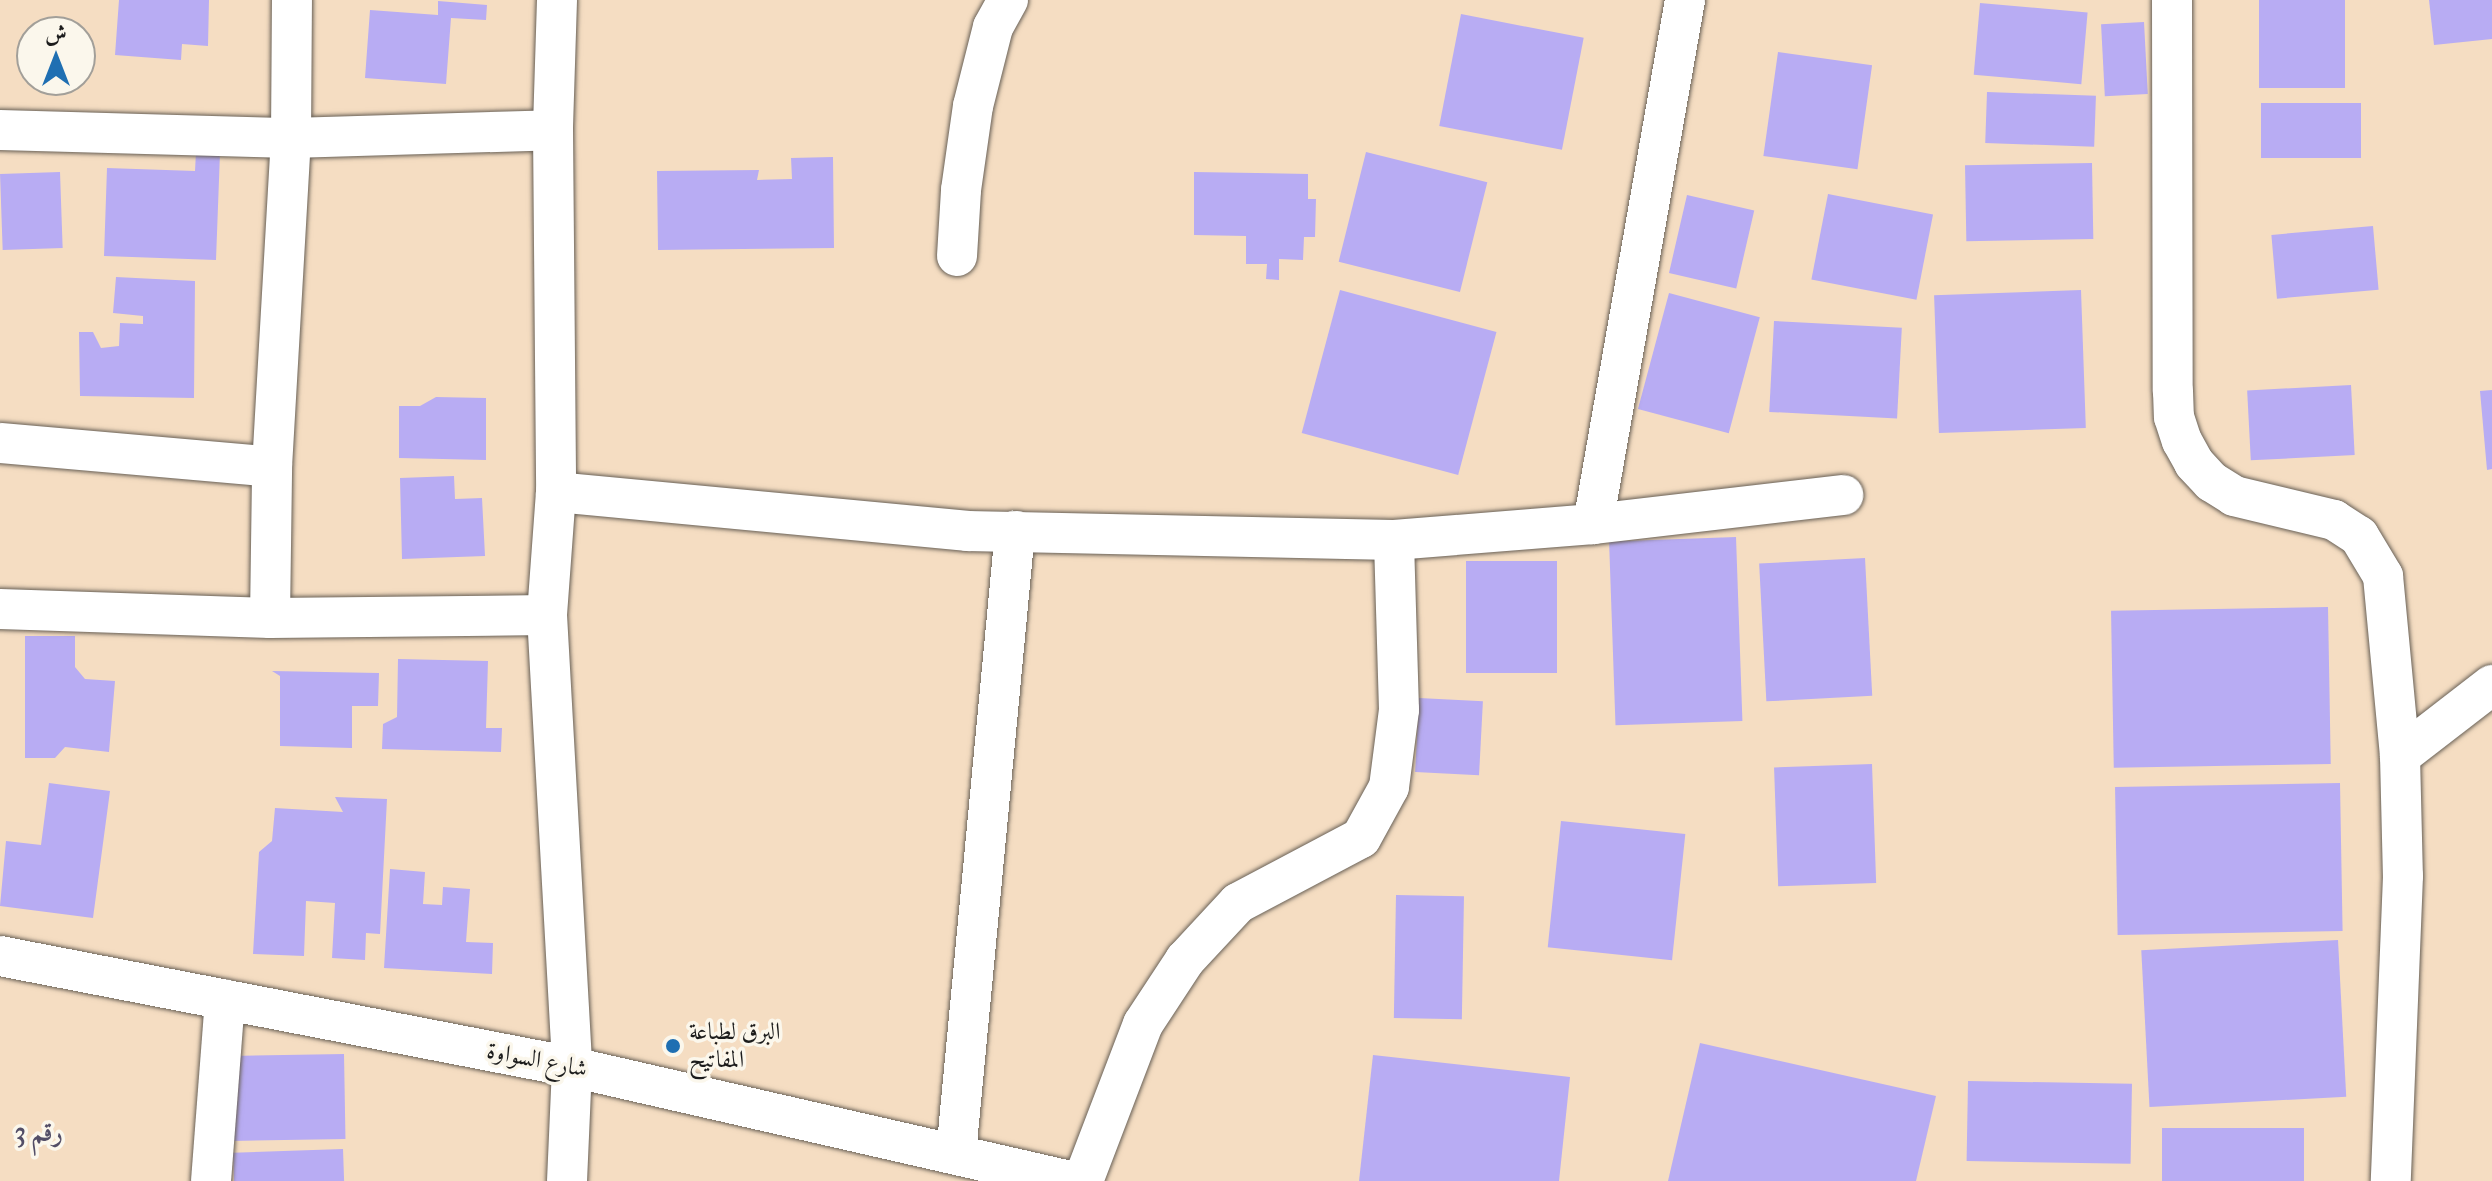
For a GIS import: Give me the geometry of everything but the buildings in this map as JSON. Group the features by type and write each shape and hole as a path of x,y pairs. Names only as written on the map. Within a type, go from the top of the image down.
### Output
{"street":[{"path":"270,618 272,467 291,138 292,0"},
{"path":"557,0 553,130 556,492 547,615 572,1067 567,1181"},
{"path":"957,256 961,190 973,106 993,27 1008,0"},
{"path":"1593,524 1685,0"},
{"path":"2172,0 2174,417 2182,441 2194,463 2212,482 2234,496 2334,520 2359,536 2383,576 2400,756 2403,876 2391,1181"},
{"path":"0,130 291,138 553,130"},
{"path":"0,443 272,467"},
{"path":"556,492 967,531 1394,540 1593,524 1843,495"},
{"path":"956,1154 1015,531"},
{"path":"1083,1181 1143,1024 1185,960 1238,903 1361,838 1389,787 1399,710 1394,540"},
{"path":"0,609 270,618 547,615"},
{"path":"2400,756 2492,685"},
{"name":"شارع السواوة","path":"0,956 572,1067 1070,1181"},
{"path":"211,1181 225,1000"}],"place":[{"name":"البرق لطباعة المفاتيح","path":"673,1046"}],"district":[{"name":"رقم 3","path":"39,1133"}]}
